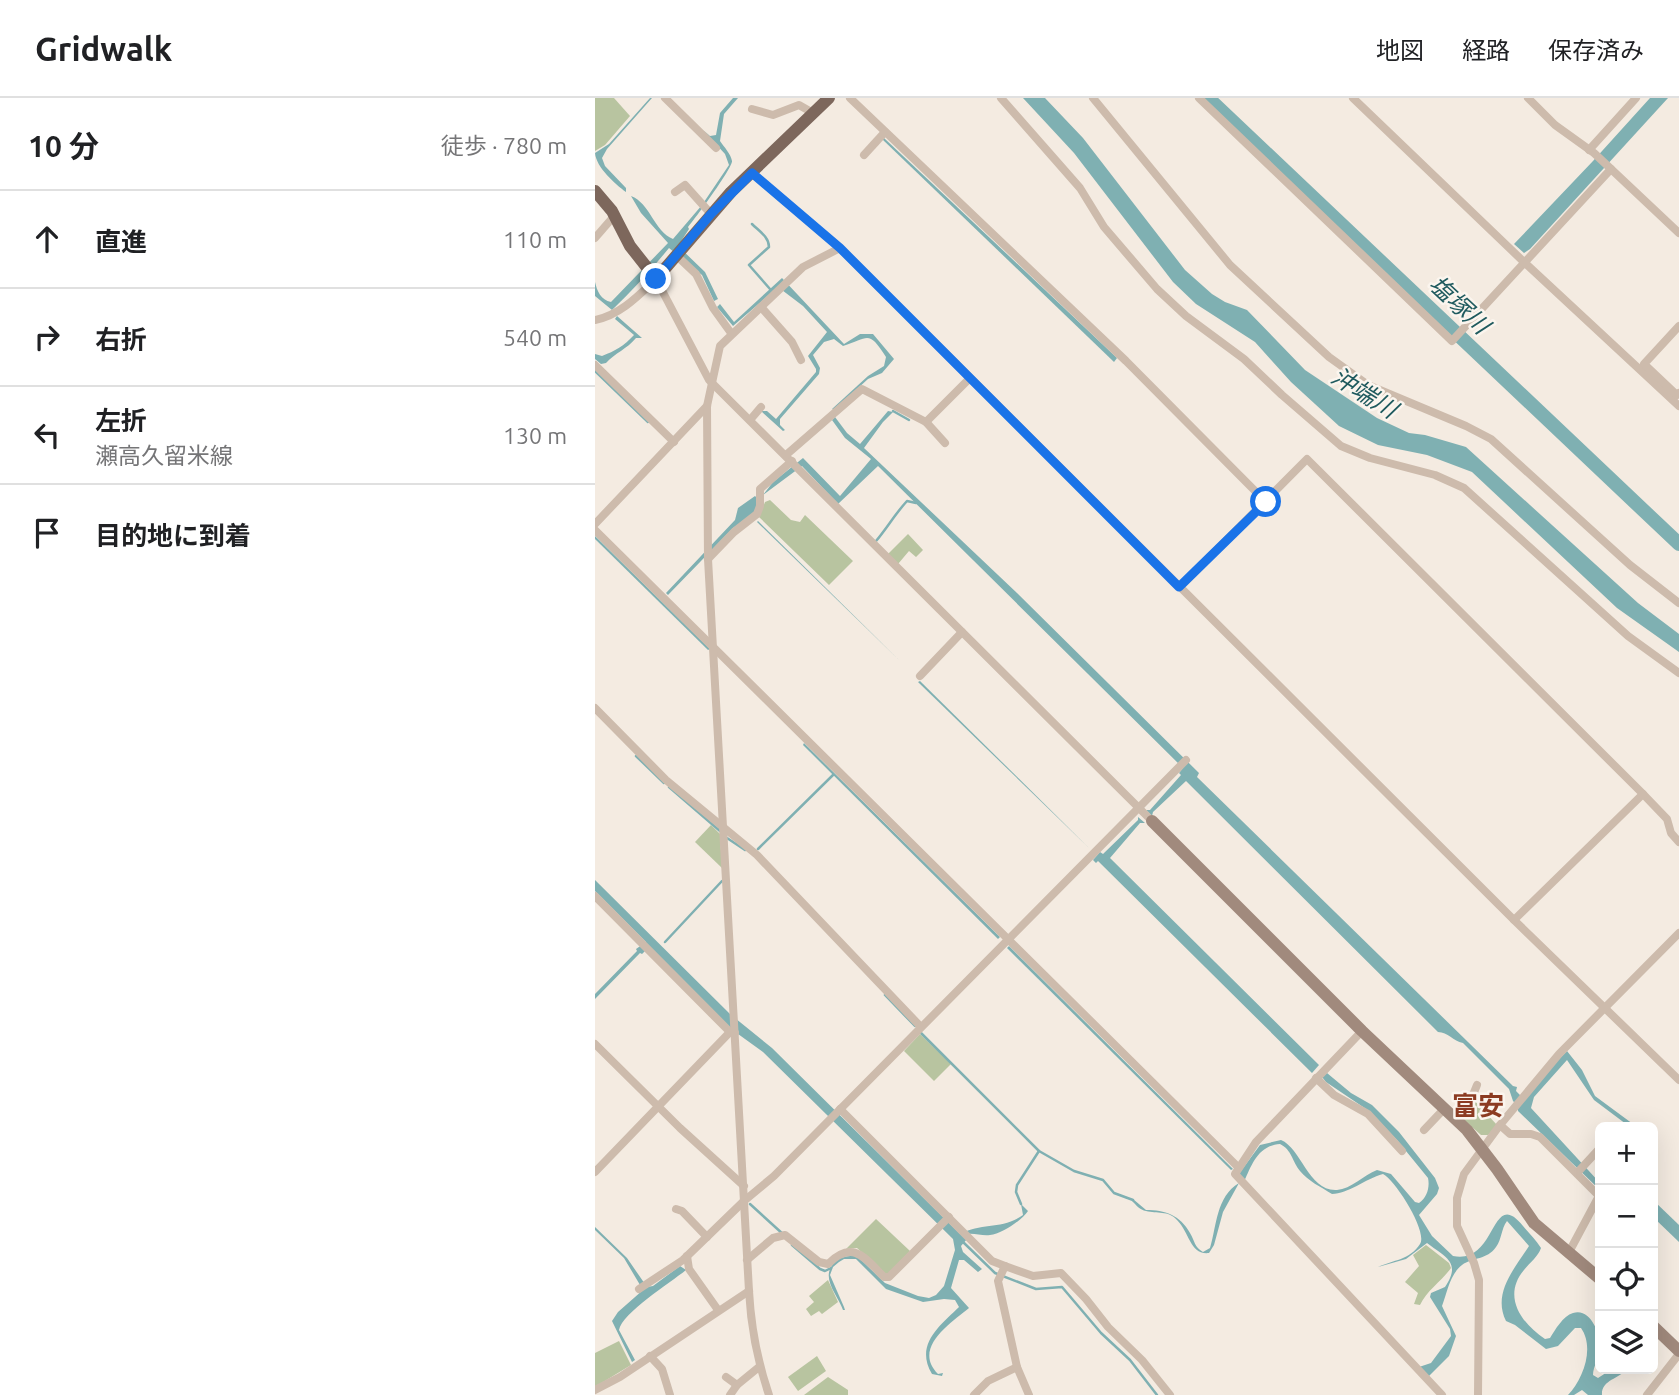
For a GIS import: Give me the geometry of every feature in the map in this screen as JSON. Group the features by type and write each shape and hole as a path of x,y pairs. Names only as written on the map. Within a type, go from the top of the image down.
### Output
{"main road":[{"path":"595,191 615,215 630,246 656,279 711,214 829,98"}],"street":[{"path":"665,98 716,148"},
{"path":"850,98 1126,361 1266,502"},
{"path":"1001,98 1080,188 1104,227 1157,289 1186,316 1244,359 1341,446 1370,458 1435,475 1464,488 1628,636 1679,673"},
{"path":"1093,98 1230,265 1329,357 1368,385 1491,439 1630,565 1679,603"},
{"path":"1199,98 1452,341 1609,167"},
{"path":"1353,98 1679,406"},
{"path":"1528,98 1555,125 1609,167 1679,233"},
{"path":"1591,152 1636,98"},
{"path":"751,109 773,115 799,105 813,113"},
{"path":"864,155 885,132"},
{"path":"752,173 840,248 1514,920 1679,1080"},
{"path":"675,192 685,185 711,214"},
{"path":"595,238 615,215"},
{"path":"769,1395 759,1367 752,1334 747,1259 708,559 708,406 720,346 803,267 840,248"},
{"path":"677,256 696,274 713,309 731,333"},
{"path":"595,320 605,318 630,304 656,279 702,370 712,384 1362,1031 1457,1121 1482,1149 1524,1212 1568,1254 1595,1275"},
{"path":"761,307 792,342 801,360"},
{"path":"1679,326 1644,364 1677,395 1679,393"},
{"path":"595,365 674,442"},
{"path":"926,422 969,378"},
{"path":"708,559 734,532 757,514 760,489 779,475 789,458 862,389 926,422 945,443"},
{"path":"595,524 708,406"},
{"path":"750,420 761,407"},
{"path":"1179,587 1307,459 1643,794 1667,819 1671,832 1679,842"},
{"path":"595,530 1238,1167"},
{"path":"920,676 962,632"},
{"path":"595,708 666,780 757,855 920,1026"},
{"path":"639,1289 687,1256 744,1201 774,1177 1007,938 1144,814 1186,760"},
{"path":"1514,920 1643,794"},
{"path":"595,897 733,1032"},
{"path":"1478,1395 1479,1280 1457,1226 1457,1198 1464,1174 1500,1125 1559,1054 1679,933"},
{"path":"1362,1031 1256,1142 1235,1174 1442,1395"},
{"path":"595,1172 733,1032"},
{"path":"595,1044 744,1186"},
{"path":"1317,1077 1334,1095 1368,1114 1402,1151"},
{"path":"1457,1121 1466,1112 1477,1085"},
{"path":"840,1109 992,1261 1033,1276 1061,1272 1108,1327 1142,1360 1170,1395"},
{"path":"1424,1130 1444,1109"},
{"path":"1500,1125 1510,1134 1540,1137 1599,1196 1568,1254"},
{"path":"1544,1155 1550,1147"},
{"path":"1577,1173 1595,1153"},
{"path":"676,1209 683,1211 708,1237"},
{"path":"747,1259 773,1238 785,1235 819,1262 828,1264 838,1254 855,1251 861,1253 884,1277 889,1276 949,1217"},
{"path":"687,1256 689,1269 718,1310"},
{"path":"1005,1266 998,1281 1017,1367 1029,1395"},
{"path":"595,1390 749,1291"},
{"path":"1647,1395 1679,1353 1658,1331"},
{"path":"650,1356 662,1369 670,1395"},
{"path":"730,1395 737,1385 759,1367"},
{"path":"974,1395 988,1381 1017,1367"},
{"path":"726,1377 737,1385"}],"green space":[{"path":"595,98 614,98 630,116 605,145 595,151"},
{"path":"770,500 791,520 800,522 805,515 853,561 829,585 759,517 765,502"},
{"path":"908,534 923,550 916,557 909,551 898,564 888,554"},
{"path":"711,825 720,834 722,868 695,842"},
{"path":"920,1034 951,1064 934,1081 904,1051"},
{"path":"1474,1100 1497,1125 1488,1135 1481,1135 1462,1118"},
{"path":"876,1219 910,1251 887,1275 857,1248 846,1249"},
{"path":"1426,1245 1449,1263 1451,1268 1420,1305 1414,1304 1418,1293 1405,1282 1419,1266 1413,1255"},
{"path":"828,1280 838,1302 822,1314 819,1311 811,1316 806,1309 814,1302 809,1296"},
{"path":"619,1341 631,1365 595,1387 595,1353"},
{"path":"817,1356 826,1371 798,1391 788,1377"},
{"path":"828,1377 848,1390 848,1395 804,1395"}],"water":[{"path":"650,98 602,158 605,166 626,188 626,192 602,169 595,153 609,144"},
{"path":"733,98 738,98 724,114 720,141 730,156 731,165 678,246 705,272 718,299 714,301 702,275 669,248 612,310 595,296 595,282 600,295 611,302 668,243 641,213 631,196 643,205 661,230 673,239 702,205 729,165 725,154 703,130 710,136 716,135 720,113"},
{"name":"沖端川","path":"1023,98 1045,98 1083,138 1185,270 1212,294 1247,310 1305,370 1377,418 1409,433 1466,447 1638,603 1679,634 1679,652 1617,608 1472,472 1427,455 1378,445 1339,426 1291,382 1255,342 1196,304 1173,282 1074,153"},
{"path":"1650,98 1668,98 1524,253 1514,244"},
{"path":"882,139 1116,357 1114,362"},
{"path":"782,278 844,344 860,334 873,334 894,359 882,373 868,379 834,410 832,409 868,376 884,366 886,357 875,342 867,338 843,346 834,339 824,342 813,355 820,368 819,374 780,419 780,425 785,430 783,431 761,411 767,411 776,419 816,372 808,356 827,332 803,306 778,287 733,326 717,307 720,304 734,322"},
{"path":"617,316 642,338 636,338 606,363 601,364 595,359 595,354 602,356 611,352 634,335 615,319"},
{"path":"888,411 893,412 864,448 1017,593 1199,773 1197,777 1517,1087 1516,1091 1522,1097 1567,1051 1582,1070 1595,1096 1630,1122 1623,1122 1594,1100 1567,1060 1534,1097 1531,1108 1595,1178 1595,1185 1518,1111 1509,1089 1463,1043 1438,1032 1186,781 1152,816 1146,810 1150,810 1181,775 1179,773 1183,768 878,466 838,504 802,466 763,495 773,482 803,458 840,496 871,459 845,438 832,420 835,417 860,444"},
{"path":"755,496 756,509 752,515 733,528 668,595 666,593 735,520 738,508"},
{"path":"758,521 900,661 757,522"},
{"path":"595,536 710,649 708,650 595,539"},
{"path":"920,681 1089,848 918,682"},
{"path":"804,743 1000,937 998,939 803,745"},
{"path":"1138,817 1145,823 1140,823 1110,858 1319,1065 1312,1073 1098,861 1096,863 1093,860 1100,852 1103,854"},
{"path":"595,880 730,1014 772,1048 960,1234 1015,1220 1023,1215 1021,1204 1028,1211 1017,1222 995,1234 967,1234 967,1239 961,1246 963,1252 982,1269 978,1272 964,1260 959,1260 951,1288 969,1308 944,1329 932,1346 929,1355 931,1364 938,1374 943,1373 942,1376 932,1374 926,1353 932,1336 959,1307 955,1300 923,1302 886,1289 856,1259 844,1259 833,1267 830,1275 843,1310 831,1286 829,1274 831,1268 838,1260 857,1256 885,1283 929,1298 944,1286 955,1250 953,1239 763,1052 727,1026 645,951 595,999 595,994 636,949 646,942 595,891"},
{"path":"1009,946 1233,1169 1231,1170 1007,948"},
{"path":"1327,1073 1351,1093 1372,1105 1399,1132 1435,1178 1439,1188 1437,1194 1419,1215 1432,1236 1453,1256 1468,1256 1478,1249 1504,1215 1512,1216 1523,1226 1541,1248 1518,1280 1515,1290 1517,1308 1536,1333 1545,1339 1550,1338 1566,1317 1573,1313 1579,1312 1589,1318 1595,1327 1593,1375 1598,1378 1604,1374 1621,1374 1604,1386 1602,1395 1588,1395 1582,1390 1568,1395 1578,1381 1587,1354 1581,1328 1575,1328 1558,1346 1546,1349 1506,1321 1502,1311 1503,1291 1529,1246 1507,1221 1498,1244 1492,1251 1462,1265 1452,1278 1442,1306 1456,1336 1449,1356 1429,1376 1419,1367 1431,1363 1451,1336 1450,1329 1430,1297 1431,1293 1445,1287 1450,1279 1452,1266 1445,1256 1427,1243 1406,1259 1378,1267 1411,1253 1420,1244 1421,1238 1415,1218 1389,1179 1383,1174 1344,1192 1332,1194 1303,1175 1287,1149 1280,1144 1272,1145 1261,1152 1244,1182 1238,1175 1260,1145 1281,1140 1294,1151 1312,1177 1327,1189 1347,1187 1377,1170 1391,1174 1415,1202 1419,1203 1424,1198 1428,1189 1428,1178 1397,1140 1369,1111 1322,1077"},
{"path":"1239,1183 1223,1212 1214,1245 1209,1253 1203,1253 1198,1251 1194,1247 1174,1217 1144,1210 1132,1201 1133,1199 1146,1210 1159,1211 1177,1218 1203,1252 1210,1248 1226,1196"},
{"path":"1658,1205 1679,1225 1679,1242 1658,1222"},
{"path":"595,1227 627,1258 647,1287 653,1286 680,1266 686,1270 637,1307 622,1323 619,1330 635,1360 632,1362 612,1321 618,1312 643,1290 624,1258"}],"waterway":[{"name":"塩塚川","path":"1208,98 1679,544"},
{"path":"752,224 765,237 769,247 749,265 770,289"},
{"path":"595,371 648,422"},
{"path":"893,411 909,420"},
{"path":"876,541 907,501 916,503"},
{"path":"636,756 664,783"},
{"path":"758,849 833,775"},
{"path":"669,787 720,831"},
{"path":"727,838 745,850"},
{"path":"665,942 722,881"},
{"path":"885,995 915,1026"},
{"path":"919,1031 1039,1151 1074,1171 1103,1180 1114,1193 1133,1200"},
{"path":"1021,1204 1016,1192 1017,1185 1039,1151"},
{"path":"750,1204 784,1235"},
{"path":"963,1242 995,1273 1036,1289 1062,1287 1101,1333 1130,1360 1157,1395"},
{"path":"792,1245 820,1269 825,1271 831,1268"}],"district":[{"name":"富安","path":"1478,1106"}],"route":[{"path":"656,279 711,214 752,173 840,248 1179,587 1266,502"}]}
